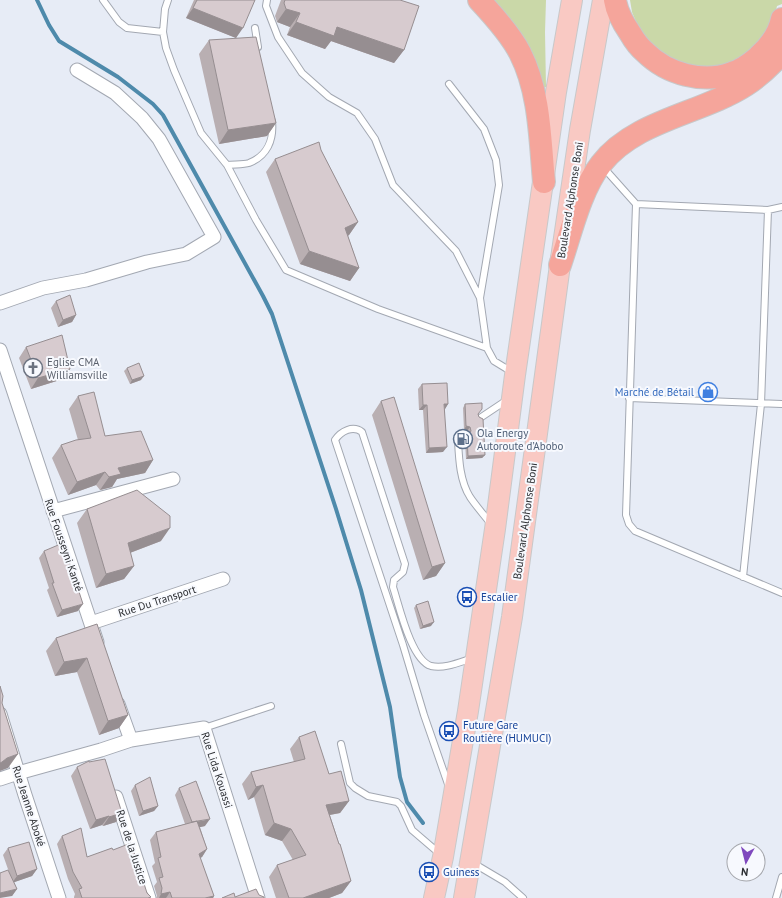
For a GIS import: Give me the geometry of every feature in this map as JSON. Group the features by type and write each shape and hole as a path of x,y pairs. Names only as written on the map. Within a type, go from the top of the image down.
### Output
{"highway":[{"path":"479,0 493,15 520,53 528,75 535,97 544,182"},
{"path":"615,0 622,20 644,52 656,62 677,72 690,76 711,78 733,73 751,62 766,49 780,28 782,19"},
{"path":"560,265 581,201 591,179 600,164 615,149 640,132 725,96 746,85 768,68 782,53"}],"main road":[{"path":"434,898 443,856 468,711 556,92 572,0"},
{"name":"Boulevard Alphonse Boni","path":"464,898 512,617 560,265 580,130 603,0"}],"street":[{"path":"0,303 44,288 86,280 147,262 186,254 214,237 159,139 142,118 115,93 77,70"},
{"name":"Rue Fousseyni Kanté","path":"0,350 101,652"},
{"path":"53,511 173,479"},
{"name":"Rue Du Transport","path":"91,623 223,579"},
{"path":"113,689 131,740"},
{"name":"Rue Jeanne Aboké","path":"0,714 59,898"},
{"name":"Rue Lida Kouassi","path":"0,779 131,740 204,728 258,898"},
{"path":"101,750 106,765"},
{"name":"Rue de la Justice","path":"113,787 149,898"}],"lane":[{"path":"103,0 119,22 127,28 163,32"},
{"path":"168,0 165,9 163,32 170,59 201,133 227,165 256,220 286,270 378,309 486,348"},
{"path":"267,0 266,6 278,37 302,73 329,97 357,113 375,139 393,185 456,251 480,298"},
{"path":"255,28 260,57"},
{"path":"449,84 484,129 496,160 499,185 480,298 486,348 494,360 515,375"},
{"path":"227,165 249,163 265,154 271,140 271,117"},
{"path":"600,164 636,204 626,515 629,524 635,531 782,593"},
{"path":"636,204 768,210 782,208"},
{"path":"743,577 762,404 768,210"},
{"path":"480,418 513,396"},
{"path":"630,398 782,404"},
{"path":"452,798 335,440 340,433 353,429 358,429 362,432 405,564 403,572 394,580 393,587 411,643 418,655 422,661 430,666 442,666 475,658"},
{"path":"464,434 458,441 459,463 464,483 470,496 495,529"},
{"path":"204,728 271,706"},
{"path":"341,744 350,783 368,796 397,802 401,806 412,830 443,856"},
{"path":"471,862 505,882 523,898"},
{"path":"776,898 782,877"}],"green space":[{"path":"484,0 546,0 546,87 542,88"},
{"path":"630,0 782,0 782,4 777,6 772,26 747,57 710,71 664,60 642,36 632,12"}],"building":[{"path":"197,0 255,0 243,28 193,8"},
{"path":"285,0 400,0 419,6 404,50 337,27 334,36 296,22 300,13 286,9 284,3"},
{"path":"256,37 276,123 228,130 209,40"},
{"path":"319,142 321,150 358,222 345,228 359,268 309,251 275,159"},
{"path":"70,295 76,315 63,320 56,301"},
{"path":"62,335 70,369 38,378 26,347"},
{"path":"139,363 144,376 132,380 127,368"},
{"path":"447,383 448,404 444,404 447,447 429,448 427,405 423,405 422,384"},
{"path":"94,392 105,436 141,431 153,460 118,468 121,474 109,477 105,472 77,482 61,445 76,440 91,438 78,396"},
{"path":"394,397 445,563 432,567 381,401"},
{"path":"482,403 482,409 478,414 479,417 483,419 485,455 468,456 467,437 471,431 470,427 466,426 465,404"},
{"path":"137,490 170,516 170,528 128,543 134,566 106,574 87,509"},
{"path":"63,543 83,604 62,610 52,583 54,583 44,551"},
{"path":"428,601 434,622 423,626 416,605"},
{"path":"97,624 128,715 108,721 87,658 64,662 56,638"},
{"path":"0,686 3,696 2,703 18,754 7,758 0,763"},
{"path":"315,731 329,774 341,771 349,801 326,805 351,881 303,898 289,898 277,865 306,855 291,829 274,823 263,785 256,787 251,772 305,759 299,737"},
{"path":"105,759 122,813 96,820 77,767 89,761"},
{"path":"150,777 158,806 143,811 135,785"},
{"path":"196,781 210,819 192,822 179,788"},
{"path":"197,821 207,849 199,854 214,896 205,898 172,898 170,892 161,894 162,888 159,878 163,877 158,858 161,857 156,832"},
{"path":"81,828 87,857 112,848 113,850 131,843 147,893 151,897 82,898 79,889 82,888 73,872 62,836"},
{"path":"29,842 37,869 17,876 8,848"},
{"path":"8,870 17,889 0,893 0,873"},
{"path":"256,889 259,895 264,898 222,898 234,893 235,897"}],"waterway":[{"path":"37,0 49,25 59,41 118,77 153,104 163,115 272,314 361,590 390,707 400,777 407,802 423,823"}],"place":[{"name":"Eglise CMA Williamsville","path":"33,368"},
{"name":"Marché de Bétail","path":"708,392"},
{"name":"Ola Energy Autoroute d’Abobo","path":"463,439"},
{"name":"Escalier","path":"467,597"},
{"name":"Future Gare Routière (HUMUCI)","path":"449,731"},
{"name":"Guiness","path":"429,872"}]}
